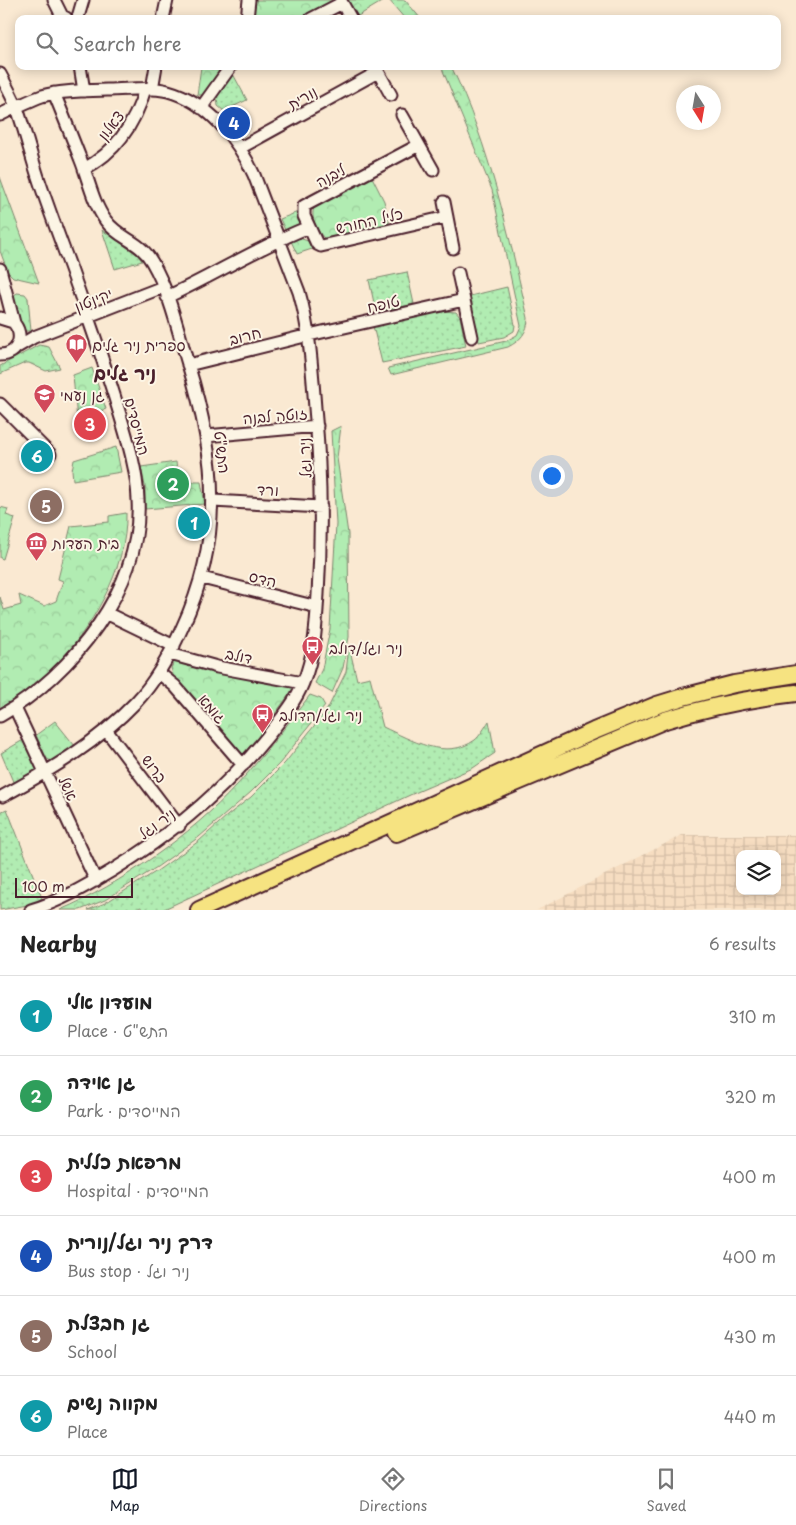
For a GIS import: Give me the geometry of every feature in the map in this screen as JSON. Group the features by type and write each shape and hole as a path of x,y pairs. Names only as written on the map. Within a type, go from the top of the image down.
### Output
{"highway":[{"path":"199,910 594,731 657,705 734,684 796,674"},
{"path":"224,910 343,856 665,720 730,704 796,693"}],"street":[{"path":"54,0 62,15"},
{"path":"80,15 83,0"},
{"path":"164,15 166,0"},
{"path":"247,15 249,0"},
{"path":"319,15 342,4 349,15"},
{"path":"81,70 84,91"},
{"name":"צאלון","path":"84,168 109,152 136,117 155,70"},
{"path":"201,108 228,70"},
{"name":"נורית","path":"240,148 375,70"},
{"name":"נורית","path":"378,70 391,95"},
{"name":"המייסדים","path":"0,74 16,107 39,180 88,317 123,426 136,477 138,501 138,522 134,545 121,584 106,613 88,639 70,660 46,683 15,708 0,716"},
{"name":"ניר וגל","path":"0,115 54,93 148,89 169,91 201,108 220,124 240,148 254,175 299,292 309,335 322,507 322,544 314,648 303,683 290,706 243,765 206,803 179,826 150,847 70,896 31,910"},
{"name":"התש\"ט","path":"3,796 62,763 106,730 135,704 159,673 194,602 202,578 209,547 213,501 206,436 197,393 165,292 153,263 142,247 117,232 104,219 54,93"},
{"path":"402,115 433,170"},
{"name":"ליבנה","path":"309,227 304,216 304,206 419,145"},
{"path":"444,202 454,248"},
{"name":"כליל החורש","path":"309,227 317,244 326,246 447,217"},
{"path":"279,239 309,227"},
{"name":"יקינטון","path":"2,356 34,337 215,274 279,239"},
{"path":"0,269 20,338 17,347"},
{"path":"458,273 472,337"},
{"path":"7,298 7,306 0,318 7,319 27,337 34,337"},
{"name":"טופח","path":"309,335 464,300"},
{"name":"חרוב","path":"188,365 309,335"},
{"path":"0,404 50,454"},
{"name":"זוטה לבנה","path":"206,436 317,426"},
{"name":"ורד","path":"213,501 322,507"},
{"name":"הדס","path":"202,578 317,607"},
{"name":"דולב","path":"106,613 172,650 217,666 303,683"},
{"name":"גומא","path":"159,673 175,686 243,765"},
{"name":"אשל","path":"15,708 96,881"},
{"name":"ברוש","path":"106,730 179,826"}],"shaded area":[{"path":"682,835 796,835 796,910 537,910"}],"green space":[{"path":"254,0 341,0 309,15 252,15"},
{"path":"346,0 383,1 360,15 357,15"},
{"path":"389,0 405,0 418,15 402,15"},
{"path":"201,70 221,71 204,95 197,95"},
{"path":"443,70 453,70 477,127 497,190 528,323 522,336 508,347 391,375 388,368 506,341 517,335 521,326 492,190"},
{"path":"233,74 247,100 224,111 218,106 217,97"},
{"path":"0,177 39,283 13,277 8,272 0,251"},
{"path":"372,177 384,201 390,226 326,240 320,233 313,218 316,204"},
{"path":"298,212 300,224 295,229 286,232 280,219"},
{"path":"102,230 138,255 142,261 115,269"},
{"path":"299,238 308,241 312,249 297,254 291,241"},
{"path":"407,272 414,304 376,312 369,280"},
{"path":"507,287 515,325 514,331 504,337 479,342 470,296"},
{"path":"17,293 25,294 28,298 31,331 25,331 17,315 13,296"},
{"path":"442,311 456,312 460,317 466,346 382,363 373,326"},
{"path":"39,345 49,347 60,368 46,371 25,363 0,374 0,366"},
{"path":"92,368 106,409 77,420 73,375"},
{"path":"341,426 337,458 348,534 349,637 343,668 332,693 315,683 322,669 330,629 336,524 331,431"},
{"path":"116,447 121,472 73,480 74,460"},
{"path":"176,462 178,478 185,482 201,482 205,504 145,509 145,486 141,467"},
{"path":"0,507 8,509 6,515 15,518 3,559 0,558"},
{"path":"126,513 121,556 104,598 93,618 66,654 52,669 33,686 0,710 0,597 4,610 21,605 19,595 44,606 56,601 63,581 58,579 71,526 109,522 109,516"},
{"path":"349,646 357,680 370,677 383,727 429,746 452,749 464,746 475,740 489,721 495,753 473,768 410,795 162,910 142,910 141,907 134,910 88,910 105,903 157,871 199,841 251,797 285,763 328,708 346,672"},
{"path":"178,661 294,688 244,756 174,678 171,668 174,662"},
{"path":"310,695 321,699 325,706 280,763 251,792 199,837 157,867 105,900 80,910 60,910 107,887 154,857 198,822 246,775"},
{"path":"55,721 75,746 54,762 47,759 36,735"},
{"path":"25,739 37,768 36,773 14,784 1,753"},
{"path":"7,809 42,898 33,904 0,910 0,812"}],"place":[{"name":"דרך ניר וגל/נורית","path":"234,123"},
{"name":"ספרית ניר גלים","path":"76,363"},
{"name":"גן נעמי","path":"44,413"},
{"name":"מרפאת כללית","path":"90,424"},
{"name":"מקווה נשים","path":"37,456"},
{"name":"גן אידה","path":"173,484"},
{"name":"גן חבצלת","path":"46,506"},
{"name":"מועדון אלי","path":"194,523"},
{"name":"בית העדות","path":"36,561"},
{"name":"ניר וגל/דולב","path":"313,666"},
{"name":"ניר וגל/הדולב","path":"263,733"}],"district":[{"name":"ניר גלים","path":"125,372"}]}
